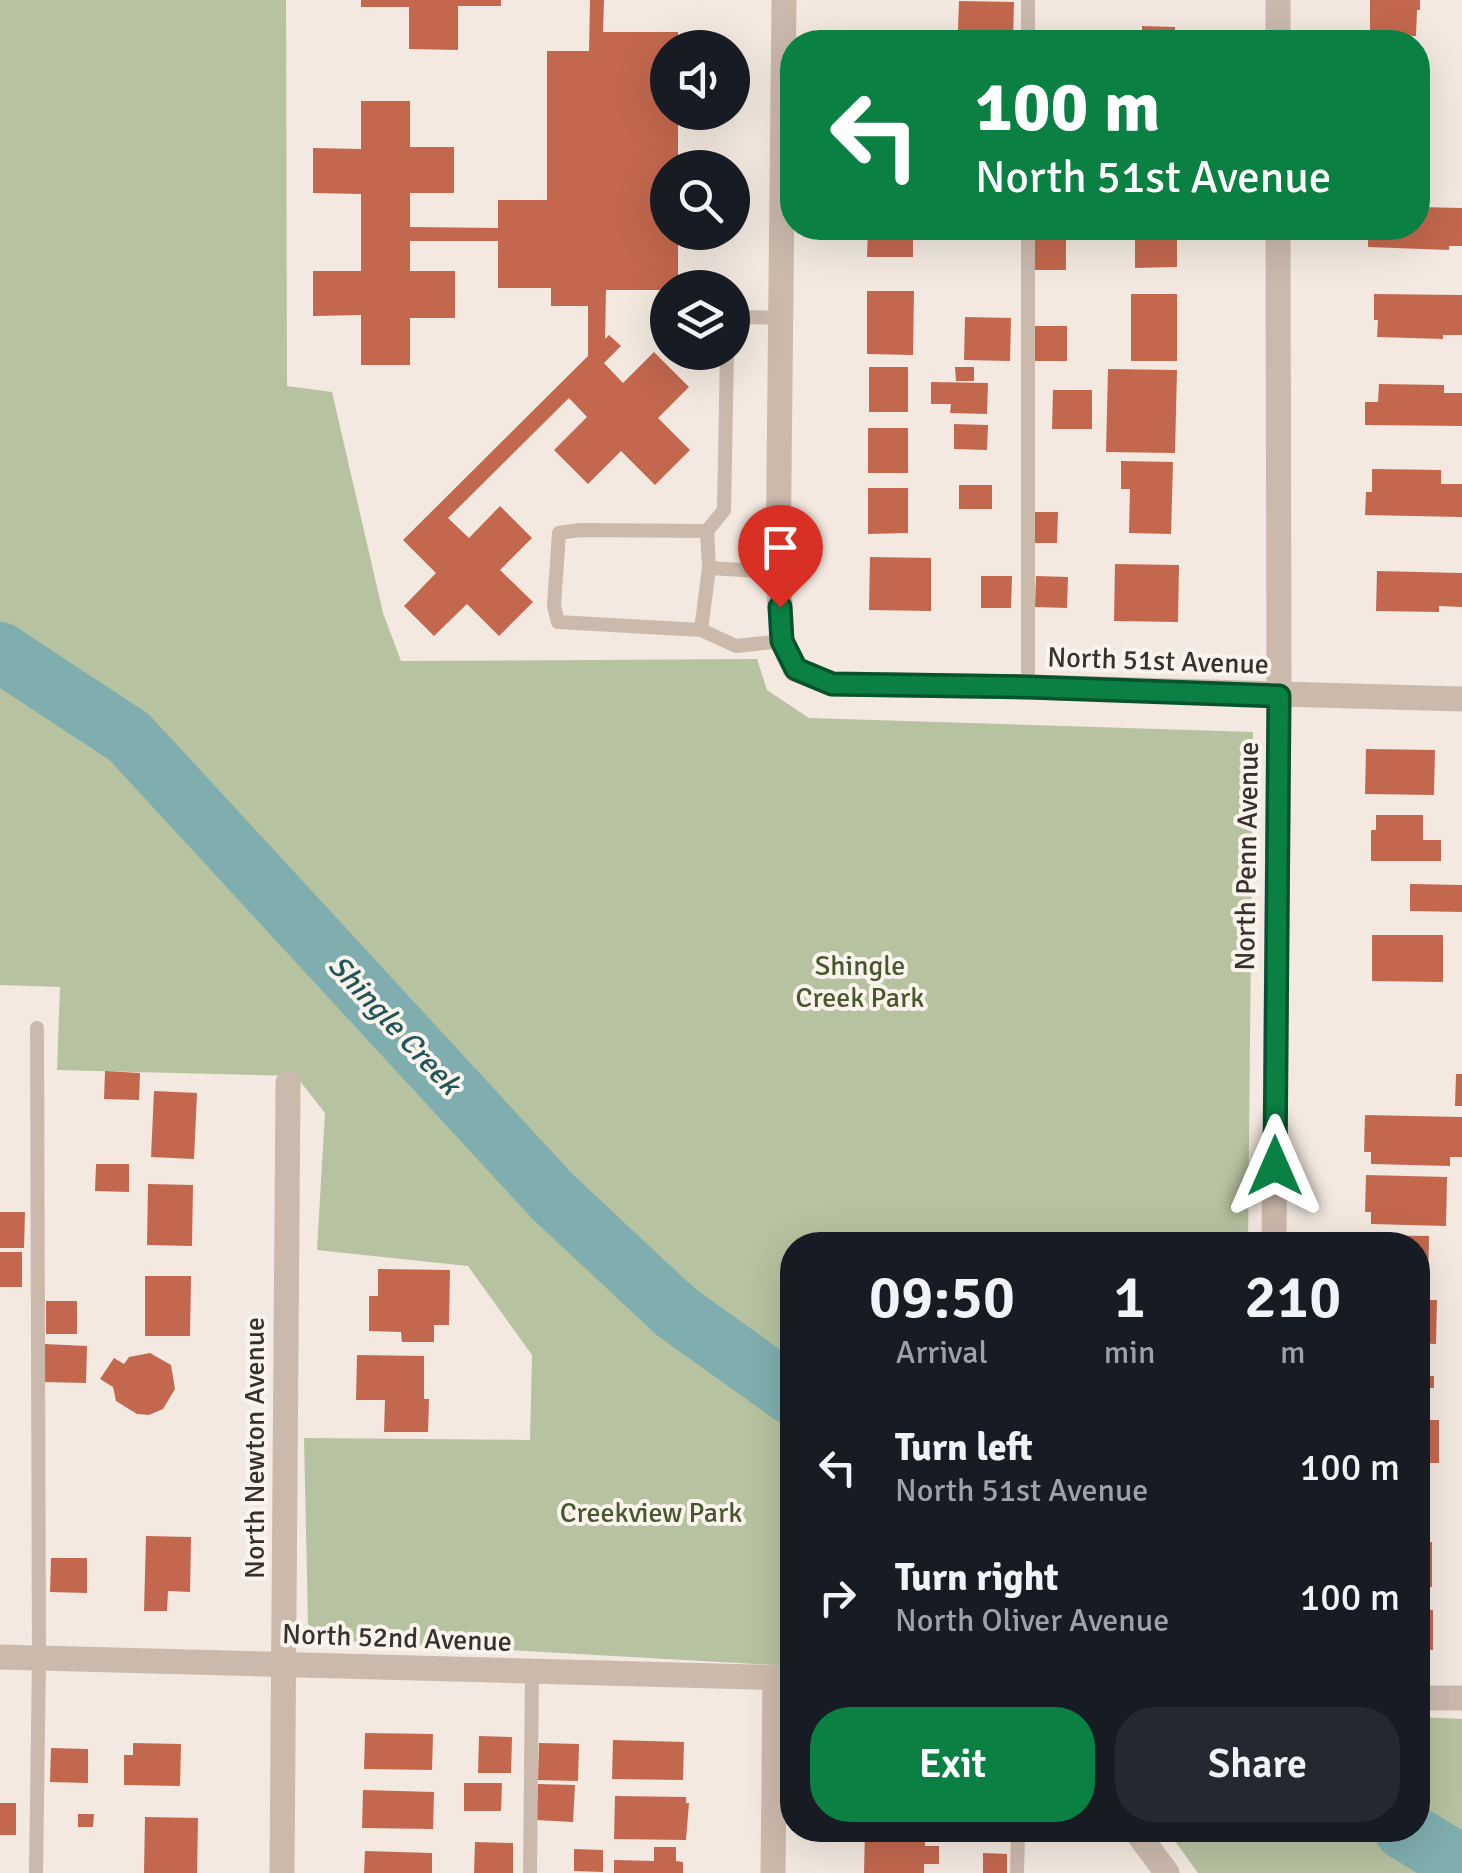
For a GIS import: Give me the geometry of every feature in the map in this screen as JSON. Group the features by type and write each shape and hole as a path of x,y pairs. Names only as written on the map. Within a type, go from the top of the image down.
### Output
{"street":[{"path":"784,0 784,30"},
{"path":"1278,0 1278,30"},
{"path":"782,240 778,572 782,641"},
{"name":"North Penn Avenue","path":"1274,1232 1278,240"},
{"name":"North 51st Avenue","path":"782,641 796,669 832,684 1462,699"},
{"name":"North Newton Avenue","path":"282,1873 288,1084"},
{"name":"North 52nd Avenue","path":"0,1657 780,1678"},
{"path":"1430,1698 1462,1698"},
{"path":"773,1873 780,1749"},
{"path":"1144,1842 1167,1873"}],"lane":[{"path":"1028,0 1028,30"},
{"path":"1028,240 1028,687"},
{"path":"750,317 782,318"},
{"path":"700,630 710,568 706,532 724,510 727,370"},
{"path":"706,532 559,533 554,606 558,622 700,630 736,646 782,641"},
{"path":"710,568 778,572"},
{"path":"36,1873 37,1028"},
{"path":"530,1873 532,1671"},
{"path":"1017,1873 1018,1842"}],"green space":[{"name":"Shingle Creek Park","path":"0,0 286,0 287,386 332,392 383,613 401,661 757,659 767,690 809,718 1253,732 1248,1232 780,1232 780,1665 327,1640 308,1624 304,1438 530,1440 532,1355 468,1266 317,1250 325,1113 296,1076 57,1070 60,987 0,985"},
{"path":"1430,1718 1462,1719 1462,1873 1198,1873 1176,1842 1430,1842"}],"building":[{"path":"361,0 501,0 501,6 458,6 458,50 409,49 409,7 361,7"},
{"path":"590,0 604,0 603,32 650,32 650,130 678,130 678,150 650,150 650,250 678,250 678,270 650,270 650,290 606,290 605,339 609,335 621,346 604,363 623,383 650,356 650,370 672,370 689,387 658,418 690,450 655,485 621,451 588,484 554,450 587,417 569,398 448,518 469,538 500,506 532,538 500,570 533,602 499,636 467,604 434,636 404,606 436,573 403,540 588,356 588,306 551,306 551,288 498,288 498,241 410,241 410,271 455,271 455,318 410,318 410,365 361,365 361,315 313,316 313,271 361,271 361,194 313,193 313,148 361,149 361,101 410,101 410,147 454,147 454,193 410,193 410,227 498,228 498,200 547,200 547,51 589,51"},
{"path":"1370,0 1420,0 1416,30 1370,30"},
{"path":"959,1 1014,2 1013,30 958,30"},
{"path":"1142,26 1175,27 1175,30 1142,30"},
{"path":"1430,207 1462,208 1462,246 1449,246 1449,250 1368,247 1368,240 1430,240"},
{"path":"868,240 913,240 913,257 867,257"},
{"path":"1034,240 1066,240 1066,270 1034,270"},
{"path":"1135,240 1177,240 1177,267 1135,268"},
{"path":"867,291 914,291 913,355 867,354"},
{"path":"1131,294 1177,294 1177,361 1131,361"},
{"path":"1374,294 1462,295 1462,335 1443,335 1443,339 1377,337"},
{"path":"965,317 1011,318 1010,361 964,360"},
{"path":"1035,326 1067,326 1067,361 1034,361"},
{"path":"869,367 908,367 908,412 869,412"},
{"path":"955,367 974,367 974,381 956,381"},
{"path":"1108,369 1177,370 1175,453 1106,452"},
{"path":"931,382 988,383 987,414 950,413 951,404 931,404"},
{"path":"1379,384 1444,385 1444,393 1462,393 1462,426 1365,425 1365,402 1378,402"},
{"path":"1053,390 1092,390 1092,429 1052,429"},
{"path":"954,424 988,425 987,450 954,449"},
{"path":"868,428 908,428 908,473 868,473"},
{"path":"1121,461 1173,462 1171,534 1129,533 1130,489 1121,489"},
{"path":"1372,469 1441,470 1441,484 1462,484 1462,517 1365,515 1366,492 1372,492"},
{"path":"959,485 992,485 992,509 959,509"},
{"path":"868,488 908,488 908,533 868,534"},
{"path":"1034,512 1058,512 1057,543 1034,543"},
{"path":"870,557 931,558 931,611 869,610"},
{"path":"1115,564 1179,565 1178,622 1114,621"},
{"path":"1377,571 1462,573 1462,607 1439,606 1439,612 1376,611"},
{"path":"981,576 1012,576 1011,608 981,608"},
{"path":"1036,576 1068,577 1067,608 1035,607"},
{"path":"1366,749 1435,750 1434,795 1365,794"},
{"path":"1376,815 1423,815 1423,840 1441,840 1441,861 1371,861 1371,830 1376,830"},
{"path":"1410,884 1462,885 1462,912 1410,911"},
{"path":"1372,935 1443,935 1443,982 1372,981"},
{"path":"105,1071 140,1073 139,1100 104,1099"},
{"path":"1456,1074 1462,1074 1462,1106 1455,1106"},
{"path":"154,1091 197,1093 194,1159 151,1157"},
{"path":"1365,1115 1462,1117 1462,1157 1450,1157 1450,1166 1371,1164 1371,1152 1364,1152"},
{"path":"96,1164 129,1164 129,1192 95,1191"},
{"path":"1366,1175 1447,1177 1446,1226 1371,1224 1371,1212 1365,1212"},
{"path":"148,1184 193,1185 192,1246 147,1245"},
{"path":"0,1212 25,1212 24,1248 0,1248"},
{"path":"0,1252 22,1252 22,1287 0,1287"},
{"path":"378,1269 450,1270 449,1325 434,1325 434,1342 402,1342 401,1332 369,1331 369,1296 378,1296"},
{"path":"145,1276 191,1276 190,1336 145,1336"},
{"path":"1430,1300 1437,1300 1436,1344 1430,1344"},
{"path":"46,1301 77,1301 77,1334 46,1334"},
{"path":"44,1344 87,1346 86,1383 43,1382"},
{"path":"150,1353 171,1365 175,1389 163,1409 149,1415 137,1414 116,1401 113,1387 100,1379 114,1358 124,1364 129,1357"},
{"path":"357,1355 424,1356 428,1432 384,1432 385,1400 356,1400"},
{"path":"1430,1420 1439,1420 1439,1463 1430,1463"},
{"path":"146,1536 191,1537 190,1592 168,1591 167,1611 144,1611"},
{"path":"1430,1542 1432,1542 1430,1587"},
{"path":"51,1558 87,1558 87,1593 50,1592"},
{"path":"1430,1610 1433,1610 1430,1650"},
{"path":"365,1733 433,1734 432,1770 364,1769"},
{"path":"479,1736 512,1737 511,1773 478,1773"},
{"path":"613,1740 684,1742 683,1780 612,1779"},
{"path":"133,1743 181,1744 180,1786 124,1785 124,1755 133,1755"},
{"path":"539,1743 579,1744 578,1781 538,1780"},
{"path":"51,1748 88,1749 88,1783 50,1782"},
{"path":"464,1783 502,1783 501,1811 464,1811"},
{"path":"538,1784 575,1785 573,1822 536,1820"},
{"path":"363,1790 434,1792 433,1829 362,1828"},
{"path":"615,1796 686,1797 686,1840 614,1839"},
{"path":"0,1803 16,1803 16,1835 0,1835"},
{"path":"78,1814 94,1814 93,1827 78,1827"},
{"path":"145,1817 198,1818 197,1873 144,1873"},
{"path":"475,1842 513,1843 513,1873 474,1873"},
{"path":"865,1842 925,1842 925,1846 939,1846 939,1864 924,1864 924,1873 864,1873"},
{"path":"654,1847 676,1847 676,1861 683,1862 683,1873 614,1873 614,1860 654,1861"},
{"path":"574,1849 603,1850 603,1872 574,1871"},
{"path":"365,1851 432,1853 432,1873 364,1873"},
{"path":"983,1853 1007,1854 1007,1873 983,1873"}],"waterway":[{"name":"Shingle Creek","path":"0,652 129,737 553,1197 676,1312 780,1386"},
{"name":"Shingle Creek","path":"1424,1842 1462,1865"}],"route":[{"path":"780,607 782,641 796,669 832,684 1279,696 1275,1166"}],"park label":[{"name":"Creekview Park","path":"651,1513"}]}
